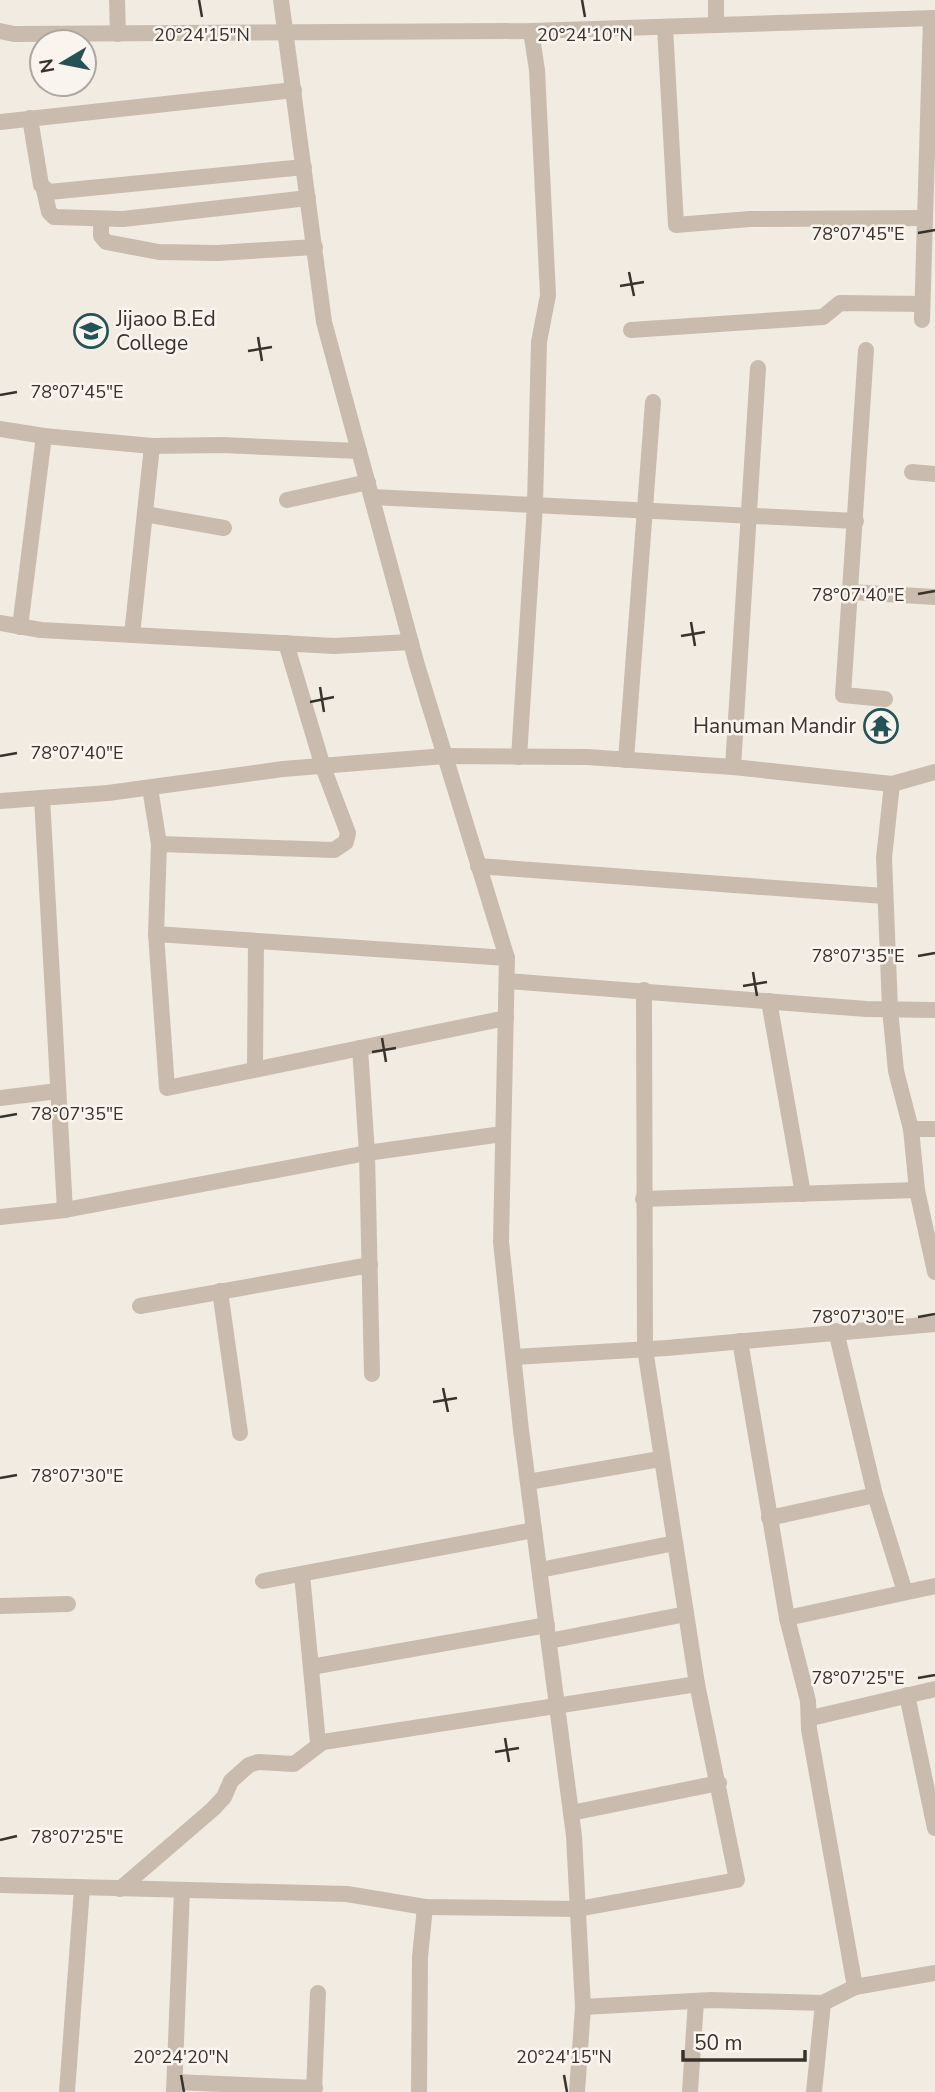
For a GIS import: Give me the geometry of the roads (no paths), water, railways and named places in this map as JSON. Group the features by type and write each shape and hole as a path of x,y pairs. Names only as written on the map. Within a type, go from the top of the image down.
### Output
{"street":[{"path":"117,0 118,34"},
{"path":"281,0 324,322 411,642 507,958 501,1242 528,1482 571,1813 583,2007 577,2092"},
{"path":"716,0 716,25"},
{"path":"0,31 14,34 531,32 933,18 922,312 840,303 823,317 631,330"},
{"path":"665,27 674,221 677,226 750,219 925,218"},
{"path":"519,757 535,505 539,342 548,295 537,70 531,32"},
{"path":"0,122 293,90"},
{"path":"30,118 49,212 54,217 101,221 308,198"},
{"path":"44,190 304,167"},
{"path":"101,221 102,236 106,242 159,252 314,247"},
{"path":"866,350 843,695 885,699"},
{"path":"733,767 758,368"},
{"path":"626,760 653,402"},
{"path":"0,429 152,446 222,445 359,451"},
{"path":"20,627 44,436"},
{"path":"132,635 152,446"},
{"path":"912,472 935,474"},
{"path":"287,500 370,490 535,505 856,521"},
{"path":"145,514 224,527"},
{"path":"850,592 935,597"},
{"path":"0,623 20,627 132,635 334,646 411,642"},
{"path":"159,844 334,850 342,848 348,834 323,767 286,643"},
{"path":"0,801 150,788 323,767 444,756 626,760 733,767 891,784 935,772"},
{"path":"891,784 886,813 884,896 890,1009 896,1071 911,1129 917,1190 935,1272"},
{"path":"150,788 159,844 156,934 167,1088 506,1018"},
{"path":"43,798 65,1210"},
{"path":"478,866 884,896"},
{"path":"156,934 507,958"},
{"path":"255,1069 256,941"},
{"path":"507,981 935,1010"},
{"path":"0,1885 347,1894 425,1907 578,1909 737,1880 697,1684 645,1349 644,990"},
{"path":"769,1000 803,1194"},
{"path":"360,1048 367,1153 372,1374"},
{"path":"0,1098 58,1091"},
{"path":"911,1129 935,1129"},
{"path":"0,1216 65,1210 367,1153 502,1134"},
{"path":"643,1199 917,1190"},
{"path":"140,1306 370,1265"},
{"path":"220,1292 240,1433"},
{"path":"514,1357 645,1349 935,1324"},
{"path":"836,1332 875,1495 905,1592"},
{"path":"740,1341 787,1618 811,1718 809,1729 855,1987"},
{"path":"528,1482 660,1459"},
{"path":"769,1518 875,1495"},
{"path":"263,1581 534,1530"},
{"path":"540,1570 675,1543"},
{"path":"302,1574 318,1743"},
{"path":"787,1618 935,1586"},
{"path":"0,1606 68,1604"},
{"path":"311,1667 686,1614"},
{"path":"120,1889 213,1809 224,1797 231,1781 249,1765 258,1762 294,1764 318,1743 697,1684"},
{"path":"811,1718 935,1689"},
{"path":"907,1695 935,1828"},
{"path":"571,1813 719,1783"},
{"path":"67,2092 82,1888"},
{"path":"182,1890 175,2087 314,2090 318,1993"},
{"path":"419,2092 420,1957 425,1907"},
{"path":"583,2007 696,2001 823,2003 855,1987 935,1973"},
{"path":"690,2092 696,2001"},
{"path":"814,2092 823,2003"}],"place":[{"name":"Jijaoo B.Ed College","path":"91,331"},
{"name":"Hanuman Mandir","path":"881,726"}]}
